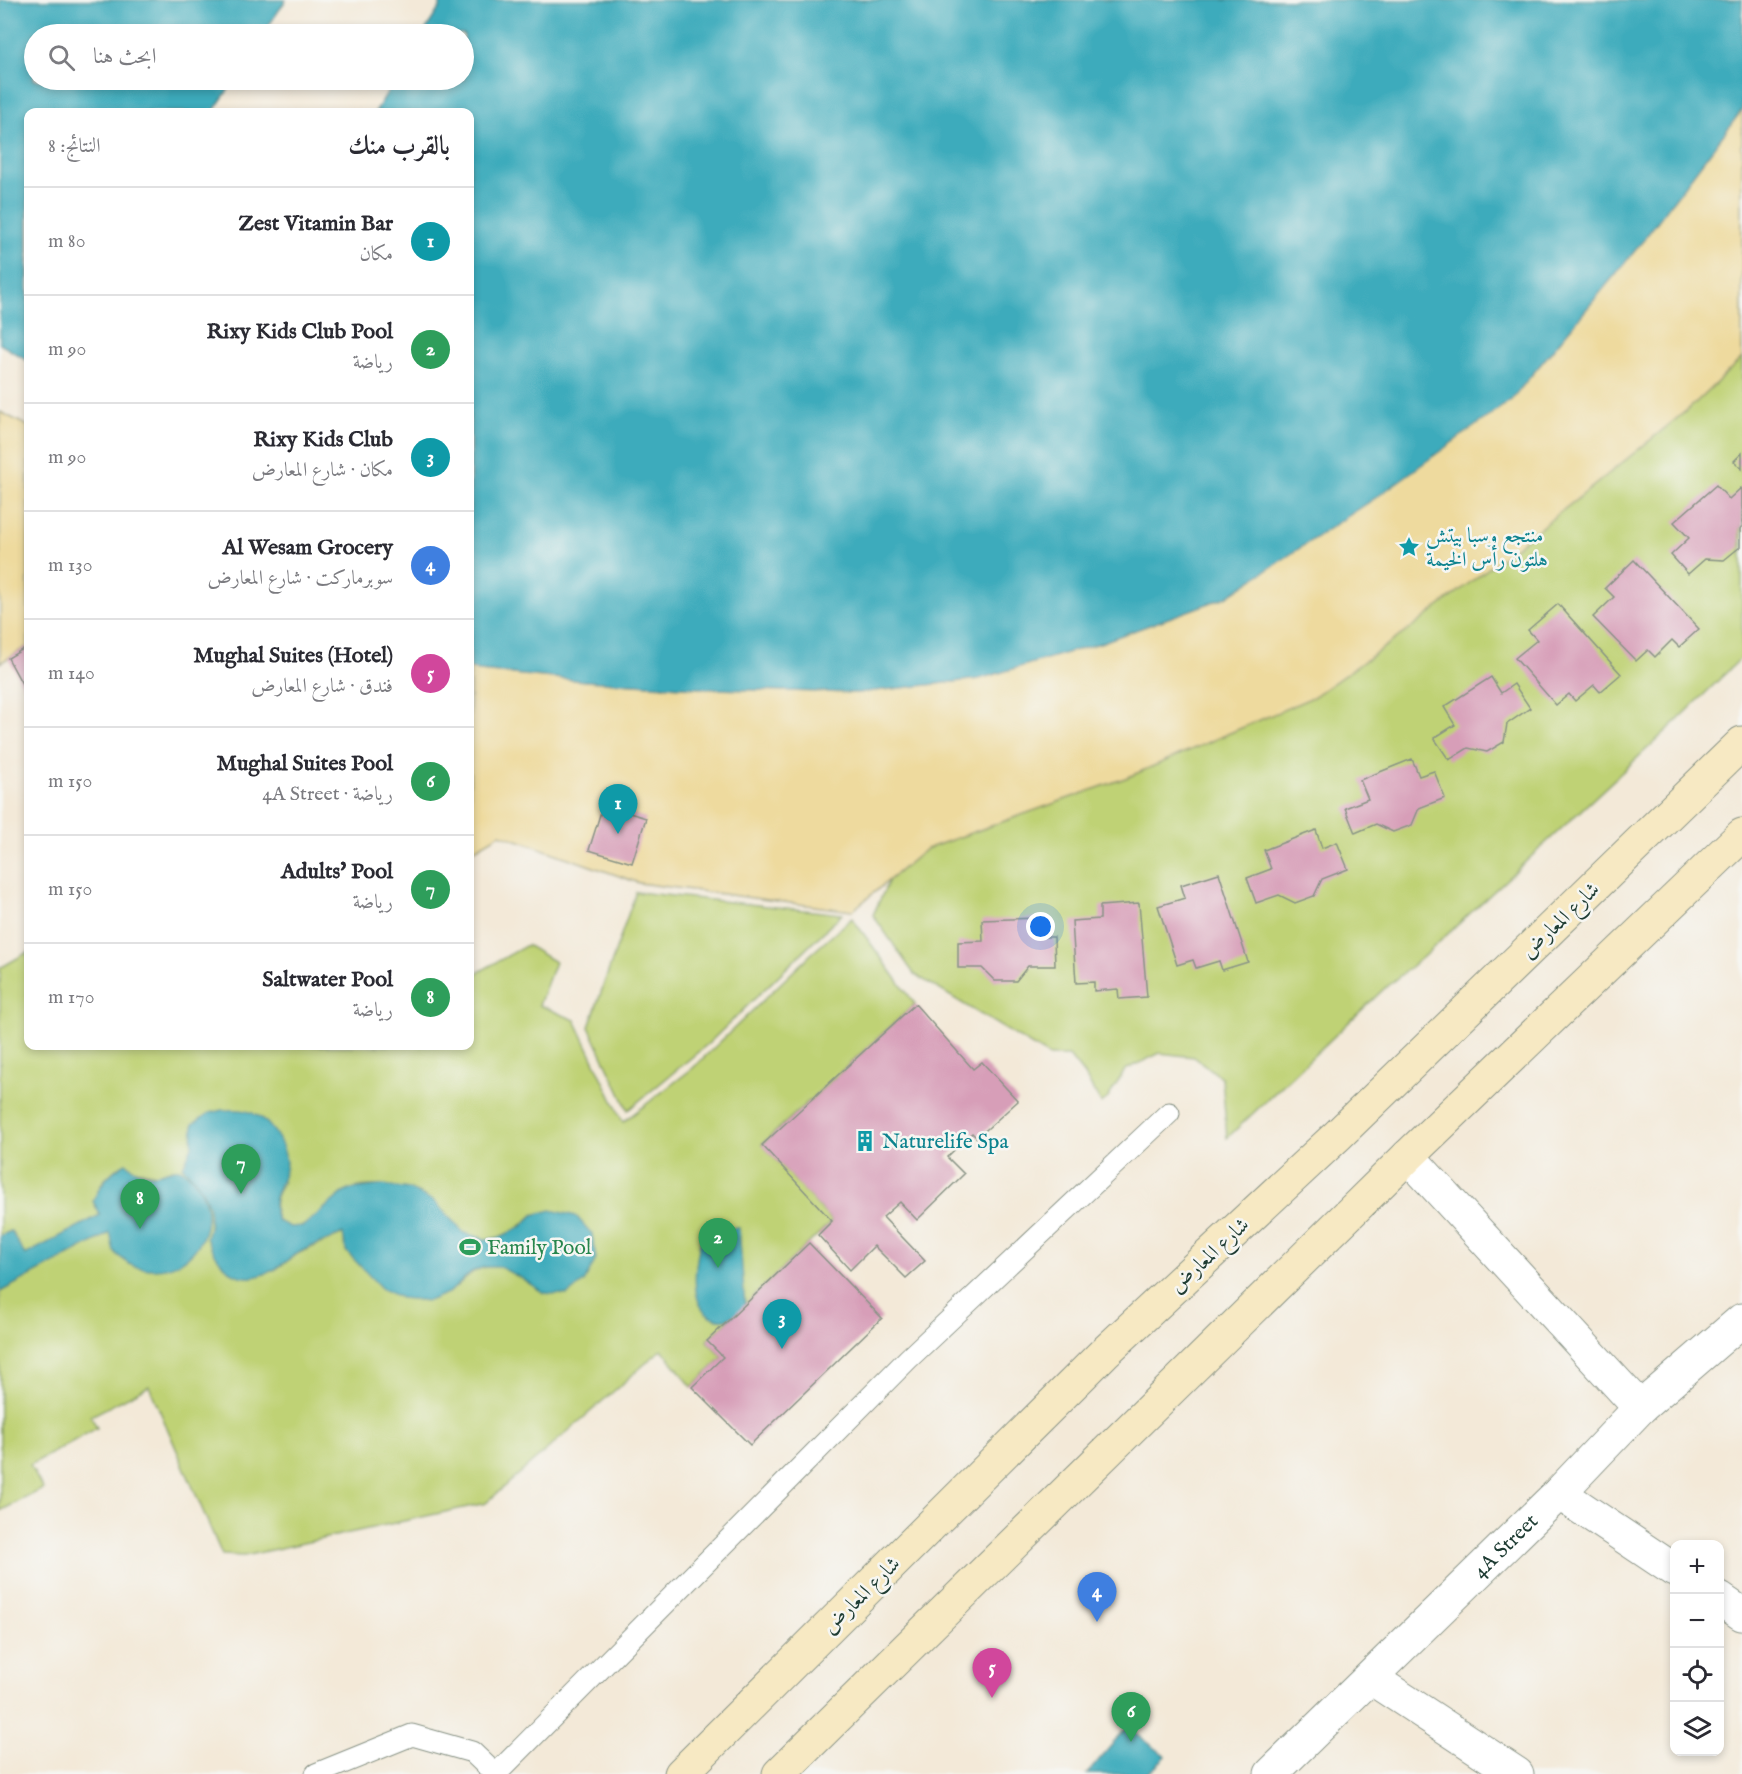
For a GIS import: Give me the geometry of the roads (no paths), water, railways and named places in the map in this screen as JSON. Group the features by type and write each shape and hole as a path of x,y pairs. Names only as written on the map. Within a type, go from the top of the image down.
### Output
{"street":[{"name":"شارع المعارض","path":"681,1774 1104,1353 1338,1135 1742,743"},
{"path":"779,1774 1408,1156 1742,835"},
{"path":"1408,1156 1640,1408"},
{"name":"4A Street","path":"1271,1774 1559,1493 1640,1408 1742,1320"},
{"path":"1559,1493 1670,1567"},
{"path":"1724,1602 1742,1614"},
{"path":"1371,1678 1517,1774"}],"lane":[{"path":"316,1774 412,1735 472,1752 496,1774 908,1359 1169,1113"}],"water":[{"path":"0,0 286,0 270,24 24,24 24,90 228,90 216,108 24,108 24,359 0,344"},
{"path":"440,0 1742,0 1742,110 1638,247 1511,400 1377,497 1226,597 1100,643 979,679 857,693 716,689 586,681 474,669 474,108 378,108 389,90 474,90 474,24 429,24 440,7"},
{"path":"240,1110 254,1114 274,1131 285,1155 286,1163 275,1197 274,1209 278,1221 290,1227 303,1226 343,1193 352,1189 384,1185 409,1189 434,1201 464,1233 485,1239 498,1238 521,1227 533,1215 551,1210 576,1216 592,1234 596,1259 584,1282 567,1295 544,1293 500,1267 484,1267 471,1272 450,1292 428,1301 401,1298 382,1289 346,1251 343,1234 305,1249 277,1268 261,1275 240,1276 225,1266 206,1238 210,1218 209,1208 197,1182 183,1167 192,1146 193,1124 209,1113"},
{"path":"126,1163 147,1174 178,1169 192,1178 202,1193 207,1209 202,1239 193,1252 182,1261 167,1268 139,1268 130,1265 115,1252 110,1233 0,1292 0,1236 11,1231 25,1255 100,1215 93,1201 96,1195 110,1174"},
{"path":"704,1227 739,1228 745,1306 727,1319 718,1319 704,1311 696,1289 695,1276"},
{"path":"1127,1727 1166,1756 1147,1774 1087,1774"}],"place":[{"name":"منتجع وسبا بيتش هلتون رأس الخيمة","path":"1409,547"},
{"name":"Zest Vitamin Bar","path":"618,834"},
{"name":"Naturelife Spa","path":"865,1141"},
{"name":"Adults' Pool","path":"241,1194"},
{"name":"Saltwater Pool","path":"140,1229"},
{"name":"Family Pool","path":"470,1247"},
{"name":"Rixy Kids Club Pool","path":"718,1268"},
{"name":"Rixy Kids Club","path":"782,1349"},
{"name":"Al Wesam Grocery","path":"1097,1622"},
{"name":"Mughal Suites (Hotel)","path":"992,1698"},
{"name":"Mughal Suites Pool","path":"1131,1742"}]}
